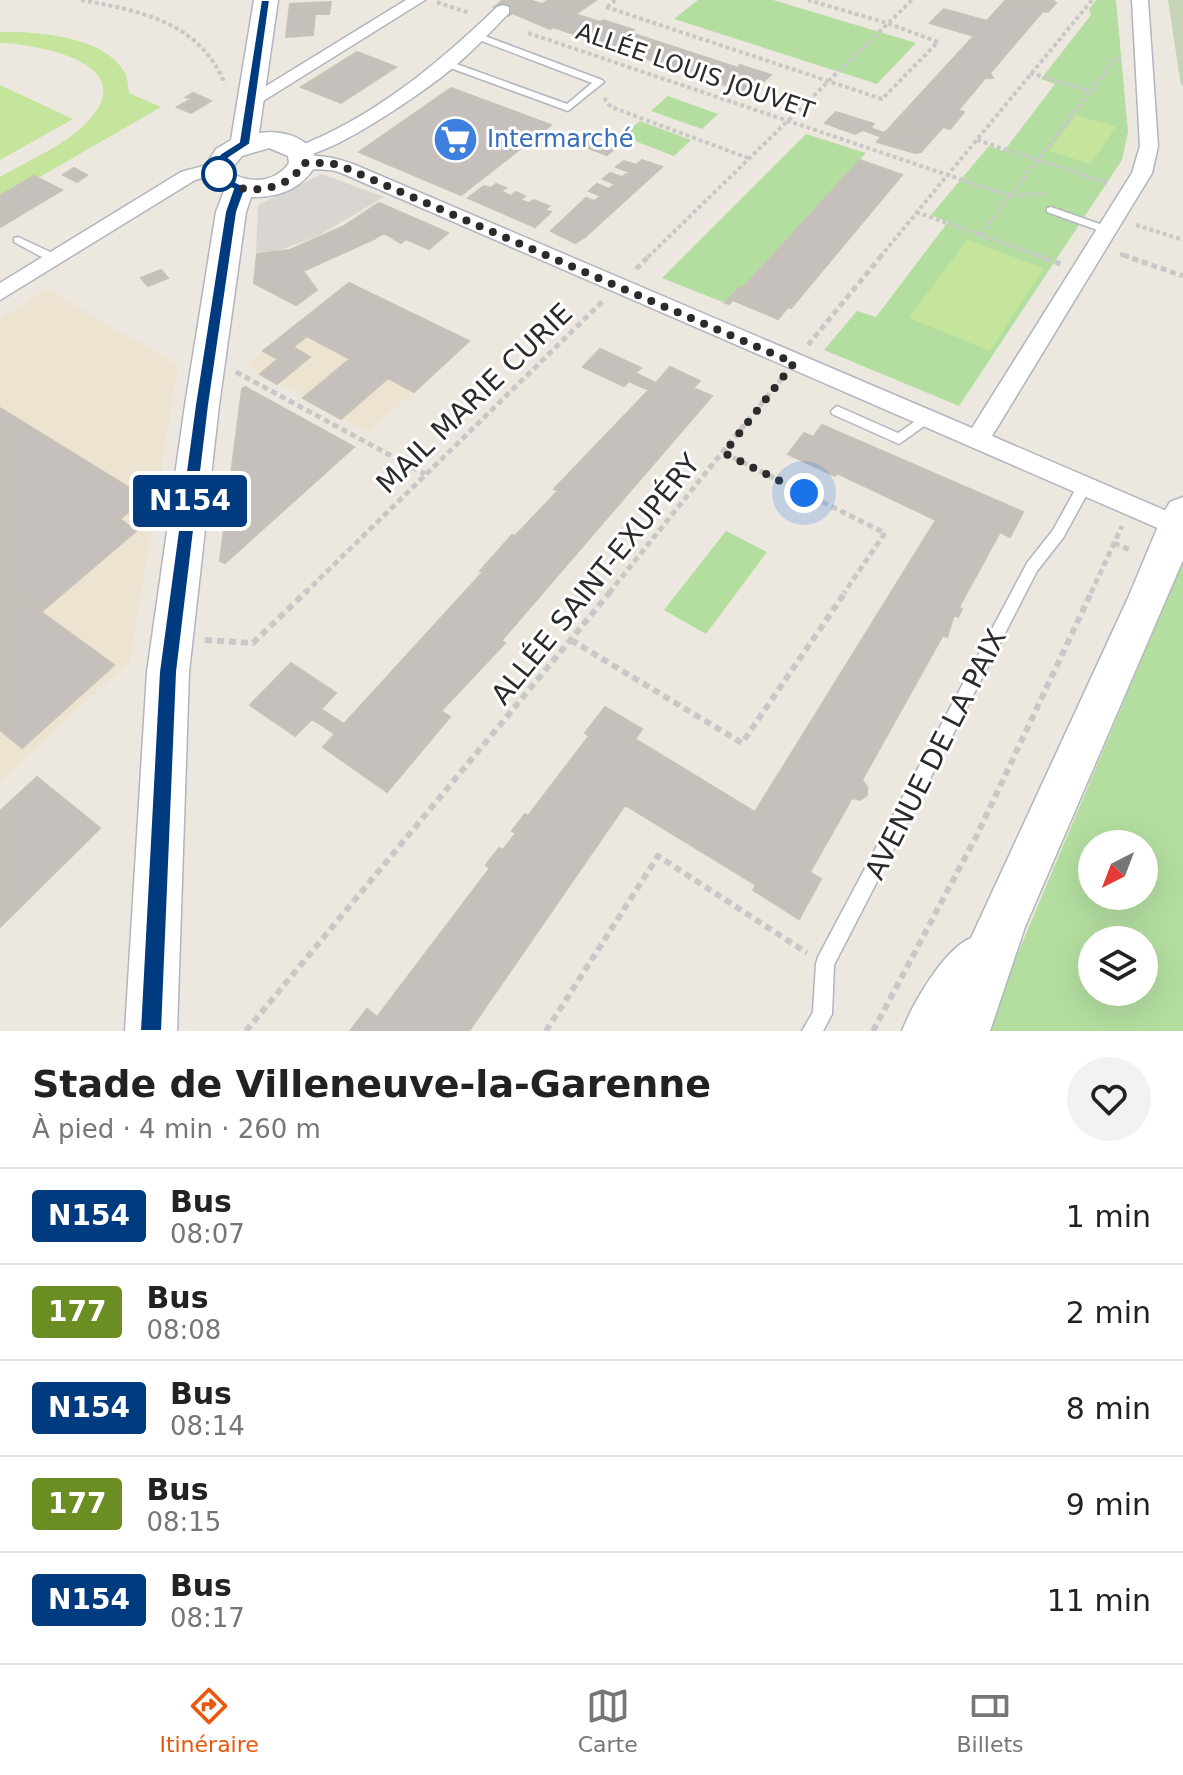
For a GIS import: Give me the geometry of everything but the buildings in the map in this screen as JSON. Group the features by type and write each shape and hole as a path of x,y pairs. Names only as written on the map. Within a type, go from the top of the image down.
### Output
{"main road":[{"path":"244,144 266,0"},
{"path":"151,1031 168,672 231,212 224,156 244,144 278,141 302,158 294,176 275,185 229,178"},
{"path":"964,1031 1001,923 1148,598 1180,519"},
{"path":"928,1031 1001,923"}],"street":[{"path":"249,104 417,0"},
{"path":"977,440 1142,173 1149,146 1140,0"},
{"path":"302,158 338,138 448,64 497,15"},
{"path":"302,158 346,168 1084,487 1132,507 1180,519"},
{"path":"0,293 188,176 229,178"}],"lane":[{"path":"448,64 568,108 599,82 477,36"},
{"path":"1051,210 1107,230"},
{"path":"18,240 55,259"},
{"path":"837,411 899,439 928,419"},
{"name":"AVENUE DE LA PAIX","path":"812,1031 822,1014 825,964 1032,567 1058,534 1084,487"}],"path":[{"path":"81,0 152,17 191,36 214,59 228,92 249,104"},
{"name":"ALLÉE LOUIS JOUVET","path":"433,0 497,15 786,121 1010,196"},
{"path":"616,0 606,7 882,99 938,42 887,23 808,0"},
{"path":"887,23 912,0"},
{"name":"ALLÉE SAINT-EXUPÉRY","path":"246,1031 571,640 916,212 1092,0"},
{"name":"MAIL MARIE CURIE","path":"168,672 204,640 253,643 887,23"},
{"path":"980,235 1116,58 1144,62"},
{"path":"1030,73 1090,91"},
{"path":"607,99 611,107 748,158"},
{"path":"977,139 1132,191"},
{"path":"1010,196 1049,192"},
{"path":"916,212 1081,271"},
{"path":"1131,234 1137,224 1183,240"},
{"path":"1125,244 1120,254 1183,276"},
{"path":"208,365 240,373 425,474"},
{"path":"571,640 742,743 885,533 724,453"},
{"path":"873,1031 977,835 1132,507"},
{"path":"546,1031 658,856 825,964"}],"shaded area":[{"path":"322,174 384,197 318,236 278,251 256,252 258,205"},
{"path":"349,284 470,342 368,432 247,365"},
{"path":"46,289 178,365 130,661 0,781 0,319"}],"green space":[{"path":"698,0 773,0 916,43 877,84 674,19"},
{"path":"1096,0 1116,0 1128,132 1122,160 959,406 824,350 857,311 876,317 948,222 931,215 989,146 1004,151 1055,84 1041,79 1091,15 1089,9"},
{"path":"1168,0 1183,0 1183,86 1181,85"},
{"path":"0,32 51,35 88,44 117,62 126,75 129,93 161,107 0,200 0,177 59,145 80,129 102,100 102,84 94,71 78,60 37,47 0,43"},
{"path":"0,85 73,119 0,160"},
{"path":"668,96 718,114 702,129 651,111"},
{"path":"1076,115 1116,127 1090,164 1049,151"},
{"path":"640,121 691,140 674,156 622,136"},
{"path":"806,134 866,153 743,288 740,287 725,303 662,278"},
{"path":"967,240 1044,268 990,351 909,318"},
{"path":"726,531 767,552 706,634 664,610"},
{"path":"1183,561 1183,1031 985,1031"}],"tunnel":[{"path":"503,10 517,0"}],"bus line":[{"name":"N154","path":"151,1031 168,672 202,405 231,212 240,187 223,180 218,168 224,156 244,144 266,0"}],"place":[{"name":"Intermarché","path":"456,139"}],"route":[{"path":"219,174 230,184 251,189 263,188 294,176 303,163 331,163 794,363 724,453 804,493"}]}
